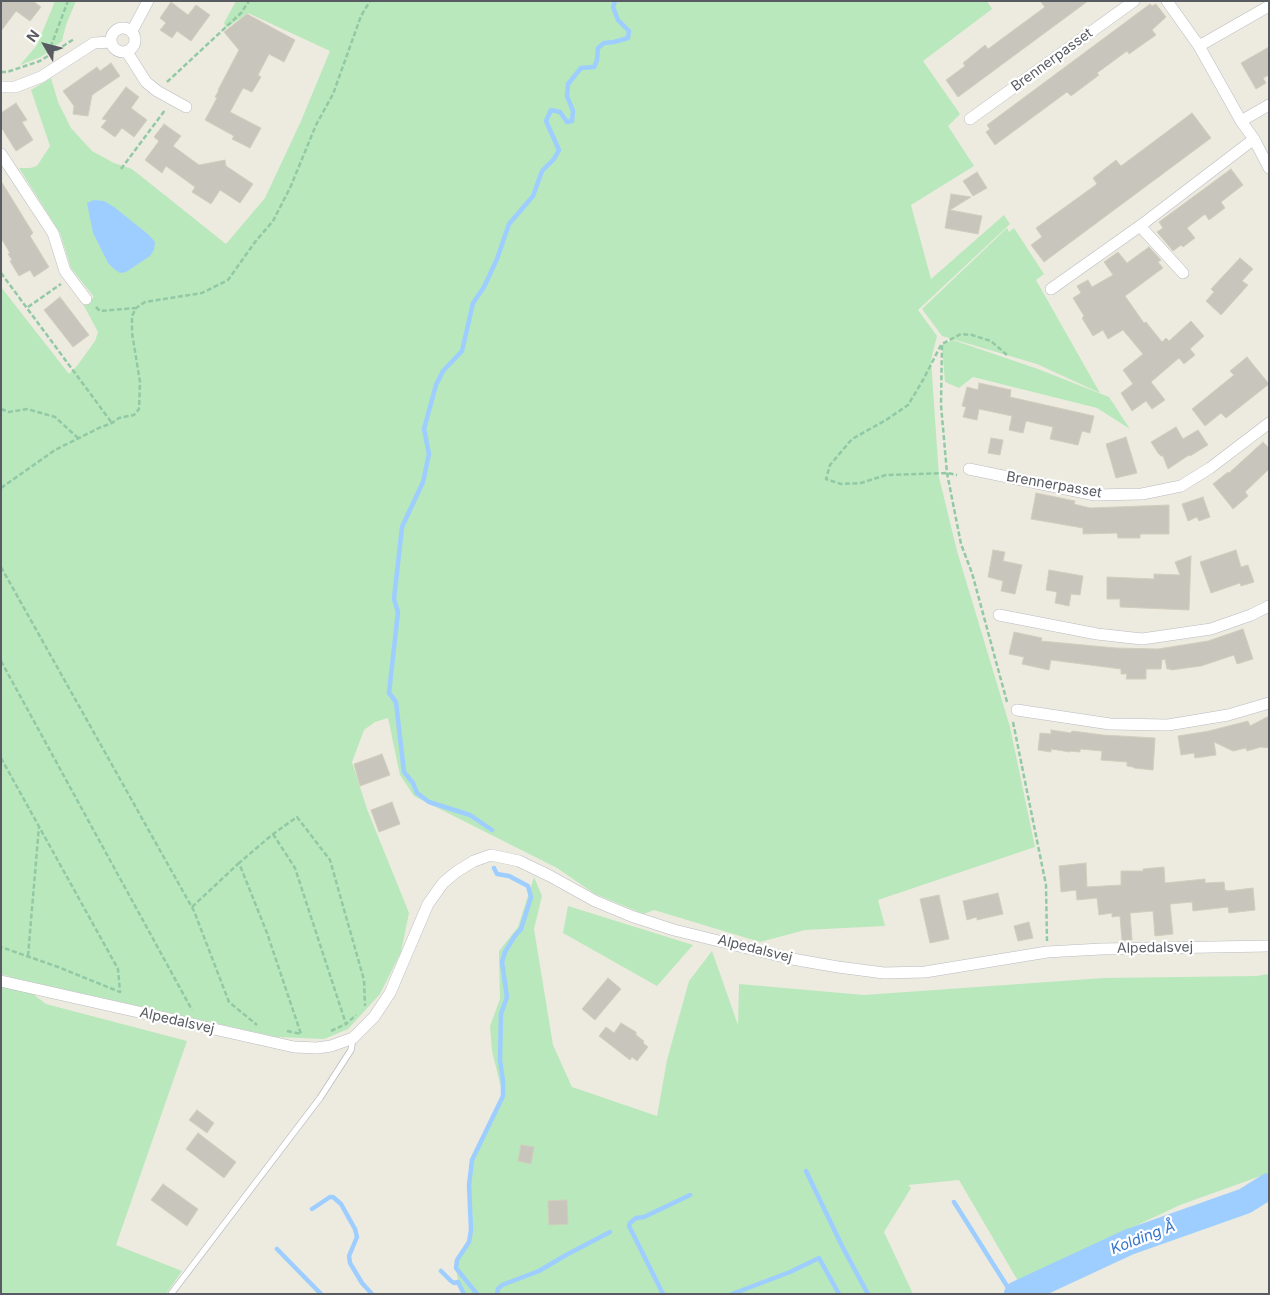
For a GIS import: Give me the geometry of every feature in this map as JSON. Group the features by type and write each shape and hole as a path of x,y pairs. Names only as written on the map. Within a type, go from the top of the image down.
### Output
{"street":[{"path":"132,31 148,1"},
{"name":"Brennerpasset","path":"970,119 1134,1"},
{"path":"1167,1 1199,46 1269,168"},
{"path":"1199,46 1269,6"},
{"path":"125,28 132,31 136,39 135,43 127,52 118,52 112,46 112,35 117,30 125,28"},
{"path":"1,87 15,87 41,77 94,43 111,42"},
{"path":"127,52 146,82 157,91 186,107"},
{"path":"1241,121 1269,105"},
{"path":"1051,289 1140,226 1254,139"},
{"path":"1,154 53,233 65,271 86,299"},
{"path":"1140,226 1183,273"},
{"name":"Brennerpasset","path":"969,470 1095,495 1142,494 1180,486 1210,468 1269,423"},
{"path":"1000,615 1097,634 1142,639 1211,629 1251,615 1269,606"},
{"path":"1013,713 1110,724 1168,725 1228,715 1269,702"},
{"name":"Alpedalsvej","path":"1,981 294,1047 317,1048 331,1046 353,1038 374,1017 390,993 428,904 443,883 474,861 491,856 519,861 595,901 631,916 674,930 792,959 884,973 925,972 1047,952 1101,949 1269,946"}],"lane":[{"name":"Alpedalsvej","path":"172,1294 320,1098 351,1050 353,1038"}],"path":[{"path":"41,77 68,1"},
{"path":"157,91 241,13 249,1"},
{"path":"86,299 100,311 136,308 145,302 202,293 228,280 255,242 273,221 290,188 316,125 333,94 361,16 370,1"},
{"path":"1,72 7,72 40,61 82,35"},
{"path":"121,169 172,100"},
{"path":"1,273 112,423"},
{"path":"28,307 70,278"},
{"path":"1,488 55,450 119,418 134,414 139,409 140,382 132,333 132,316 136,308"},
{"path":"947,473 886,475 861,483 841,484 826,479 830,465 852,439 908,405 942,344 961,334 972,335 991,342 1008,356"},
{"path":"942,344 941,405 947,473 961,544 972,573 1013,713 1046,886 1047,952"},
{"path":"1,410 9,412 27,410 55,417 78,438"},
{"path":"1,567 192,907 229,1002 257,1025"},
{"path":"1,661 191,1010 200,1012"},
{"path":"1,758 118,969 120,992 1,947"},
{"path":"192,907 239,863 273,834 297,817 330,860 364,980 365,1007"},
{"path":"28,956 39,825"},
{"path":"273,834 295,868 346,1024"},
{"path":"239,863 267,933 301,1034"},
{"path":"324,1035 346,1024 359,1013"},
{"path":"247,1022 266,1026"},
{"path":"283,1030 309,1034"}],"green space":[{"path":"55,1 76,1 66,25 62,41 41,57 20,65 37,45"},
{"path":"236,1 987,1 992,9 923,61 960,114 948,126 974,166 911,205 931,279 1004,215 1010,224 918,310 937,336 931,360 939,477 957,551 1010,727 1035,847 878,900 885,926 805,930 760,942 654,910 644,914 595,894 557,868 414,796 400,775 388,718 375,722 364,730 352,762 367,809 409,913 401,952 380,994 348,1029 324,1039 277,1037 1,974 1,287 69,374 95,341 98,332 83,304 94,297 71,268 60,233 19,168 37,166 50,146 31,90 51,78 58,102 71,128 92,151 114,163 132,169 226,244 265,198 301,121 330,51 248,13 226,28 224,23"},
{"path":"1007,228 1009,232 1014,228 1044,274 1036,280 1100,393 1037,364 942,336 922,309"},
{"path":"953,340 1038,369 1109,397 1130,429 1097,408 973,377 959,388 945,382 942,345"},
{"path":"534,877 542,896 534,929 553,1045 572,1087 657,1116 667,1060 689,981 712,951 738,1025 739,984 864,995 1104,978 1256,976 1269,974 1269,1173 1180,1205 1018,1281 959,1180 908,1185 911,1188 884,1232 913,1294 464,1294 458,1282 456,1268 457,1260 469,1242 471,1230 469,1185 472,1160 503,1096 492,1051 490,1026 500,999 499,951 518,927"},
{"path":"568,906 693,945 657,986 563,933"},
{"path":"1,986 33,994 46,1004 187,1041 116,1245 182,1271 166,1294 1,1294"}],"water":[{"path":"94,200 104,201 114,207 149,235 155,242 154,250 150,256 126,272 120,273 108,263 93,233 87,203"}],"building":[{"path":"1,1 33,1 41,7 30,21 16,11 1,31"},
{"path":"1040,1 1088,1 958,97 946,80 965,66 963,63 985,45 988,49 1045,7"},
{"path":"171,2 188,15 196,5 210,15 191,41 177,31 172,38 160,30 166,23 160,18"},
{"path":"1150,4 1152,6 1156,4 1166,17 1152,30 1156,35 1129,54 1127,51 1097,73 1099,75 1071,96 1067,92 995,145 986,132 990,129 987,125"},
{"path":"247,14 295,40 284,62 269,54 258,75 261,77 252,92 243,88 230,112 261,128 250,148 232,139 234,136 205,120 239,50 224,32"},
{"path":"1269,47 1269,75 1263,78 1266,83 1256,89 1241,63"},
{"path":"111,63 120,76 92,95 88,116 73,114 74,106 63,91 97,67 100,71"},
{"path":"126,87 139,97 131,108 147,120 134,137 122,128 115,137 101,127 107,120 102,119"},
{"path":"16,103 27,120 22,122 33,140 16,151 1,127 1,113"},
{"path":"1192,113 1211,138 1044,262 1031,245 1042,237 1036,228 1097,184 1093,178 1116,160 1121,166"},
{"path":"164,124 181,136 173,146 199,165 225,160 226,166 253,184 240,203 220,190 211,204 192,192 195,187 166,166 162,173 145,160 159,141 154,137"},
{"path":"1231,169 1243,185 1221,202 1225,208 1209,220 1205,214 1187,228 1195,238 1183,247 1181,245 1173,251 1157,232 1163,228 1159,222"},
{"path":"977,172 987,188 973,196 963,181"},
{"path":"1,181 33,233 30,236 49,267 34,277 30,270 19,276 10,261 12,260 8,254 10,253 1,238"},
{"path":"951,194 971,197 950,210 982,216 978,234 945,228"},
{"path":"1149,247 1161,260 1158,262 1163,268 1125,296 1144,323 1146,322 1162,342 1166,338 1169,341 1191,321 1204,336 1190,349 1195,355 1184,364 1179,358 1151,382 1165,400 1152,409 1146,401 1132,411 1121,393 1133,384 1123,370 1143,354 1123,330 1108,339 1103,330 1093,336 1073,298 1081,293 1077,286 1088,280 1092,287 1113,275 1104,262 1118,252 1127,263"},
{"path":"1240,258 1253,269 1242,281 1248,285 1221,315 1206,301 1214,292 1211,289"},
{"path":"60,297 89,335 73,347 44,310"},
{"path":"1247,357 1269,384 1226,418 1221,413 1205,426 1192,409 1234,375 1230,371"},
{"path":"979,383 1011,390 1010,397 1094,416 1090,433 1082,431 1078,445 1050,439 1053,427 1026,421 1023,433 1009,430 1012,416 979,409 977,420 963,417 966,407 962,406 967,387 978,390"},
{"path":"1176,427 1183,439 1198,430 1208,445 1168,469 1163,456 1158,453 1151,442"},
{"path":"1126,437 1137,473 1116,478 1106,444"},
{"path":"991,438 1003,440 1000,455 988,453"},
{"path":"1263,442 1269,448 1269,469 1245,492 1248,496 1233,509 1213,484 1229,473"},
{"path":"1036,493 1075,501 1074,504 1090,508 1169,505 1169,534 1140,534 1140,538 1118,538 1117,533 1083,534 1083,528 1031,519"},
{"path":"1203,497 1210,517 1199,521 1197,517 1188,521 1182,504"},
{"path":"993,550 1005,552 1003,561 1022,565 1015,594 1001,591 1003,581 988,577"},
{"path":"1236,550 1241,567 1248,565 1254,582 1241,586 1240,583 1211,593 1200,562"},
{"path":"1191,556 1189,610 1120,607 1120,599 1107,599 1107,577 1154,579 1154,574 1180,575 1175,562"},
{"path":"1049,570 1083,576 1080,595 1071,594 1069,606 1055,603 1057,592 1046,590"},
{"path":"1243,629 1253,659 1237,664 1234,655 1201,666 1171,670 1167,669 1165,659 1162,660 1161,669 1146,669 1146,679 1126,679 1127,674 1121,674 1121,669 1051,660 1049,670 1022,664 1024,657 1009,654 1014,632 1042,638 1041,641 1116,648 1158,649 1208,641"},
{"path":"1269,716 1269,748 1261,747 1247,751 1246,748 1233,751 1214,742 1216,755 1195,758 1194,753 1181,755 1178,736 1209,731 1248,721 1250,726"},
{"path":"1051,730 1155,738 1153,770 1127,766 1127,762 1101,760 1102,751 1080,749 1080,752 1070,752 1051,749 1051,752 1038,750 1040,733 1051,734"},
{"path":"382,754 390,775 360,786 354,764"},
{"path":"392,802 400,824 379,832 371,810"},
{"path":"1086,863 1087,887 1121,885 1121,871 1143,871 1143,869 1164,867 1165,883 1205,879 1205,883 1224,882 1225,890 1228,891 1253,888 1255,910 1229,913 1228,907 1193,911 1192,902 1170,904 1173,934 1155,936 1153,911 1130,913 1132,940 1122,941 1120,916 1112,917 1112,913 1099,915 1097,898 1077,900 1076,890 1061,892 1059,866"},
{"path":"998,893 1003,914 977,920 977,917 967,920 963,901"},
{"path":"939,895 949,939 930,943 920,899"},
{"path":"1029,922 1033,938 1018,941 1014,926"},
{"path":"608,978 621,989 595,1020 582,1009"},
{"path":"621,1023 636,1032 636,1035 648,1047 637,1061 632,1057 630,1060 599,1036 606,1027 614,1033"},
{"path":"197,1110 214,1123 207,1133 189,1120"},
{"path":"198,1133 236,1162 224,1178 186,1149"},
{"path":"521,1145 534,1147 531,1164 518,1161"},
{"path":"163,1184 198,1209 187,1226 151,1200"},
{"path":"567,1200 568,1224 549,1225 548,1201"}],"waterway":[{"path":"492,830 470,815 429,802 417,793 413,783 404,772 396,702 389,693 398,612 394,599 402,527 423,482 429,454 424,429 436,385 443,371 462,351 473,303 484,287 497,259 509,224 533,196 542,171 554,159 559,150 546,121 551,110 560,112 567,122 572,121 573,111 567,96 568,84 581,68 594,67 598,48 604,43 628,38 629,31 618,20 613,7 615,1"},
{"path":"477,1294 456,1268 457,1260 469,1242 471,1230 469,1185 472,1160 503,1096 500,1060 501,1014 507,997 502,962 505,952 521,929 531,897 528,886 509,876 497,874 494,868"},
{"path":"806,1171 842,1246 868,1294"},
{"name":"Kolding Å","path":"1017,1294 1129,1242 1245,1201 1269,1186"},
{"path":"663,1294 629,1226 636,1218 644,1217 690,1195"},
{"path":"312,1209 330,1197 333,1197 341,1204 355,1229 357,1237 349,1256 350,1263 362,1283 372,1294"},
{"path":"954,1202 1012,1294"},
{"path":"497,1294 498,1289 502,1285 539,1271 610,1232"},
{"path":"277,1249 321,1294"},
{"path":"732,1294 790,1272 819,1258 839,1294"},
{"path":"441,1271 454,1283 458,1282 464,1294"}]}
